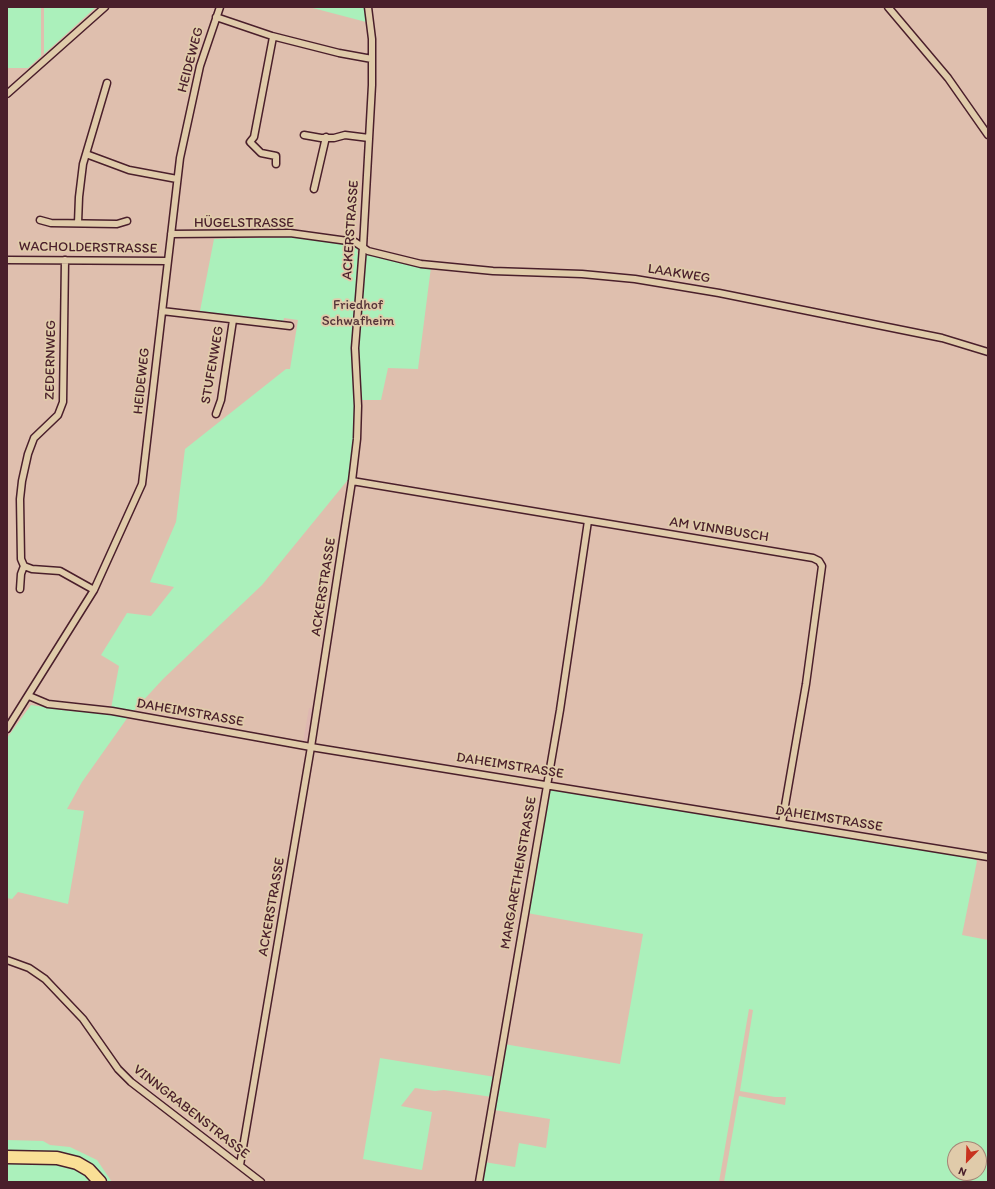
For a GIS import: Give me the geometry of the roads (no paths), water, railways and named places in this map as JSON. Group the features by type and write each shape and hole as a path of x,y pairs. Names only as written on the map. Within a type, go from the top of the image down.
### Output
{"highway":[{"path":"7,1157 56,1158 77,1163 89,1170 100,1182"}],"street":[{"path":"7,94 105,7"},
{"name":"HEIDEWEG","path":"7,729 94,590 142,484 177,179 200,66 220,7"},
{"name":"ACKERSTRASSE","path":"240,1165 311,747 352,481 358,406 355,348 363,247 372,59 372,39 368,7"},
{"path":"888,7 948,78 988,135"},
{"path":"216,17 274,37 339,53 372,59"},
{"path":"274,37 254,137 250,142 261,153 276,156 276,164"},
{"path":"78,223 82,164 99,110 98,107 107,83"},
{"path":"304,135 334,138 345,135 369,138"},
{"path":"314,189 326,137"},
{"path":"86,154 129,170 177,179"},
{"path":"40,220 51,223 117,224 127,221"},
{"name":"HÜGELSTRASSE","path":"171,234 290,233 355,242 363,247"},
{"name":"LAAKWEG","path":"363,247 368,251 420,264 493,271 605,276 635,279 719,293 942,338 988,352"},
{"name":"WACHOLDERSTRASSE","path":"7,260 168,261"},
{"name":"ZEDERNWEG","path":"20,589 21,574 24,566 20,559 19,542 22,481 34,438 58,415 63,402 65,260"},
{"name":"STUFENWEG","path":"162,311 290,326"},
{"name":"STUFENWEG","path":"216,414 221,400 233,320"},
{"name":"AM VINNBUSCH","path":"352,481 813,558 819,561 822,566 808,669 782,823"},
{"name":"MARGARETHENSTRASSE","path":"480,1182 546,784 560,710 588,521"},
{"path":"24,566 32,569 60,571 94,590"},
{"name":"DAHEIMSTRASSE","path":"29,696 48,704 112,711 311,747 988,857"},
{"name":"VINNGRABENSTRASSE","path":"7,960 29,968 45,979 83,1019 118,1069 131,1082 261,1182"}],"park label":[{"name":"Friedhof Schwafheim","path":"358,314"}]}
